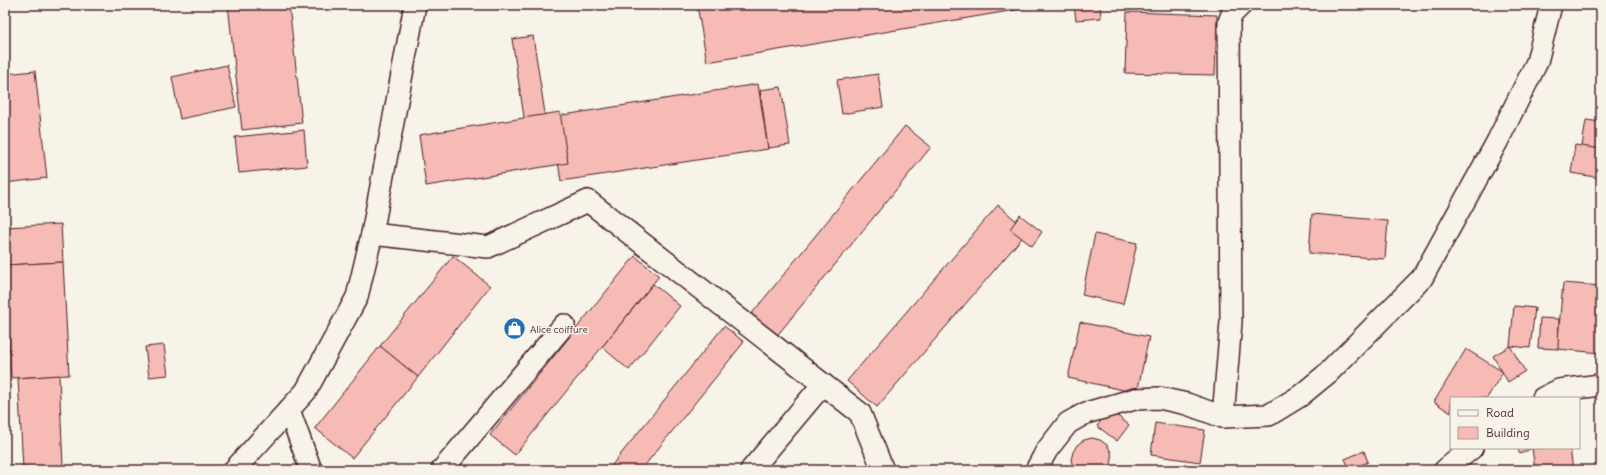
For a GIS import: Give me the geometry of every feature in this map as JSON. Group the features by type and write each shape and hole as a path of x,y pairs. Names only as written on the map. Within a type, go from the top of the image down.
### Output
{"street":[{"path":"234,470 306,391 357,297 372,234 415,5"},
{"path":"1223,417 1231,322 1229,22 1232,14 1241,5"},
{"path":"1036,470 1047,450 1068,423 1086,413 1135,399 1159,398 1187,404 1223,417 1269,415 1300,396 1328,373 1422,278 1497,142 1537,62 1551,5"},
{"path":"372,234 488,247 588,201 860,413 883,470"},
{"path":"442,470 564,325"},
{"path":"751,470 823,384"},
{"path":"1545,397 1559,390 1601,385"},
{"path":"289,410 311,470"},
{"path":"1445,470 1471,449"}],"building":[{"path":"228,5 289,5 302,123 242,130"},
{"path":"697,5 1026,5 1027,8 707,62"},
{"path":"1074,5 1100,5 1101,18 1076,20"},
{"path":"1127,12 1217,15 1215,75 1125,73"},
{"path":"533,36 548,133 527,136 512,39"},
{"path":"227,65 236,107 180,119 172,77"},
{"path":"35,71 47,178 5,183 5,74"},
{"path":"878,74 883,107 842,114 837,80"},
{"path":"758,84 768,149 561,181 551,117"},
{"path":"781,87 790,145 768,148 760,90"},
{"path":"560,112 568,163 426,186 419,135"},
{"path":"1586,120 1601,122 1601,149 1582,147"},
{"path":"905,126 931,147 775,338 749,317"},
{"path":"304,130 307,166 239,173 235,137"},
{"path":"1575,145 1601,149 1601,178 1571,173"},
{"path":"998,205 1028,231 877,407 847,381"},
{"path":"1312,214 1388,221 1385,259 1309,253"},
{"path":"1020,215 1042,232 1032,246 1010,229"},
{"path":"61,224 63,262 5,265 5,227"},
{"path":"1095,234 1137,243 1123,304 1082,295"},
{"path":"453,256 490,286 418,377 380,346"},
{"path":"635,256 659,276 515,455 490,435"},
{"path":"63,262 69,375 11,378 7,298 5,298 5,265"},
{"path":"1563,283 1601,286 1601,353 1557,349"},
{"path":"653,284 680,306 629,370 602,347"},
{"path":"1514,306 1535,308 1530,348 1510,346"},
{"path":"1540,318 1559,319 1558,349 1538,348"},
{"path":"1080,322 1149,337 1137,393 1068,378"},
{"path":"724,326 744,342 641,470 608,470"},
{"path":"164,345 168,375 149,377 145,347"},
{"path":"380,346 418,377 352,458 315,428"},
{"path":"1510,346 1525,371 1508,382 1493,356"},
{"path":"1466,349 1503,372 1488,397 1450,397 1450,412 1434,402"},
{"path":"59,375 63,466 23,468 18,378"},
{"path":"1110,410 1129,425 1117,441 1097,426"},
{"path":"1155,423 1205,430 1200,462 1151,455"},
{"path":"1092,438 1100,440 1107,445 1111,452 1112,460 1110,469 1074,470 1071,460 1073,452 1077,445 1084,440"},
{"path":"1518,449 1530,449 1520,454"},
{"path":"1532,449 1570,449 1573,470 1535,470"},
{"path":"1364,451 1368,462 1350,470 1345,459"}],"place":[{"name":"Alice coiffure","path":"515,329"}]}
